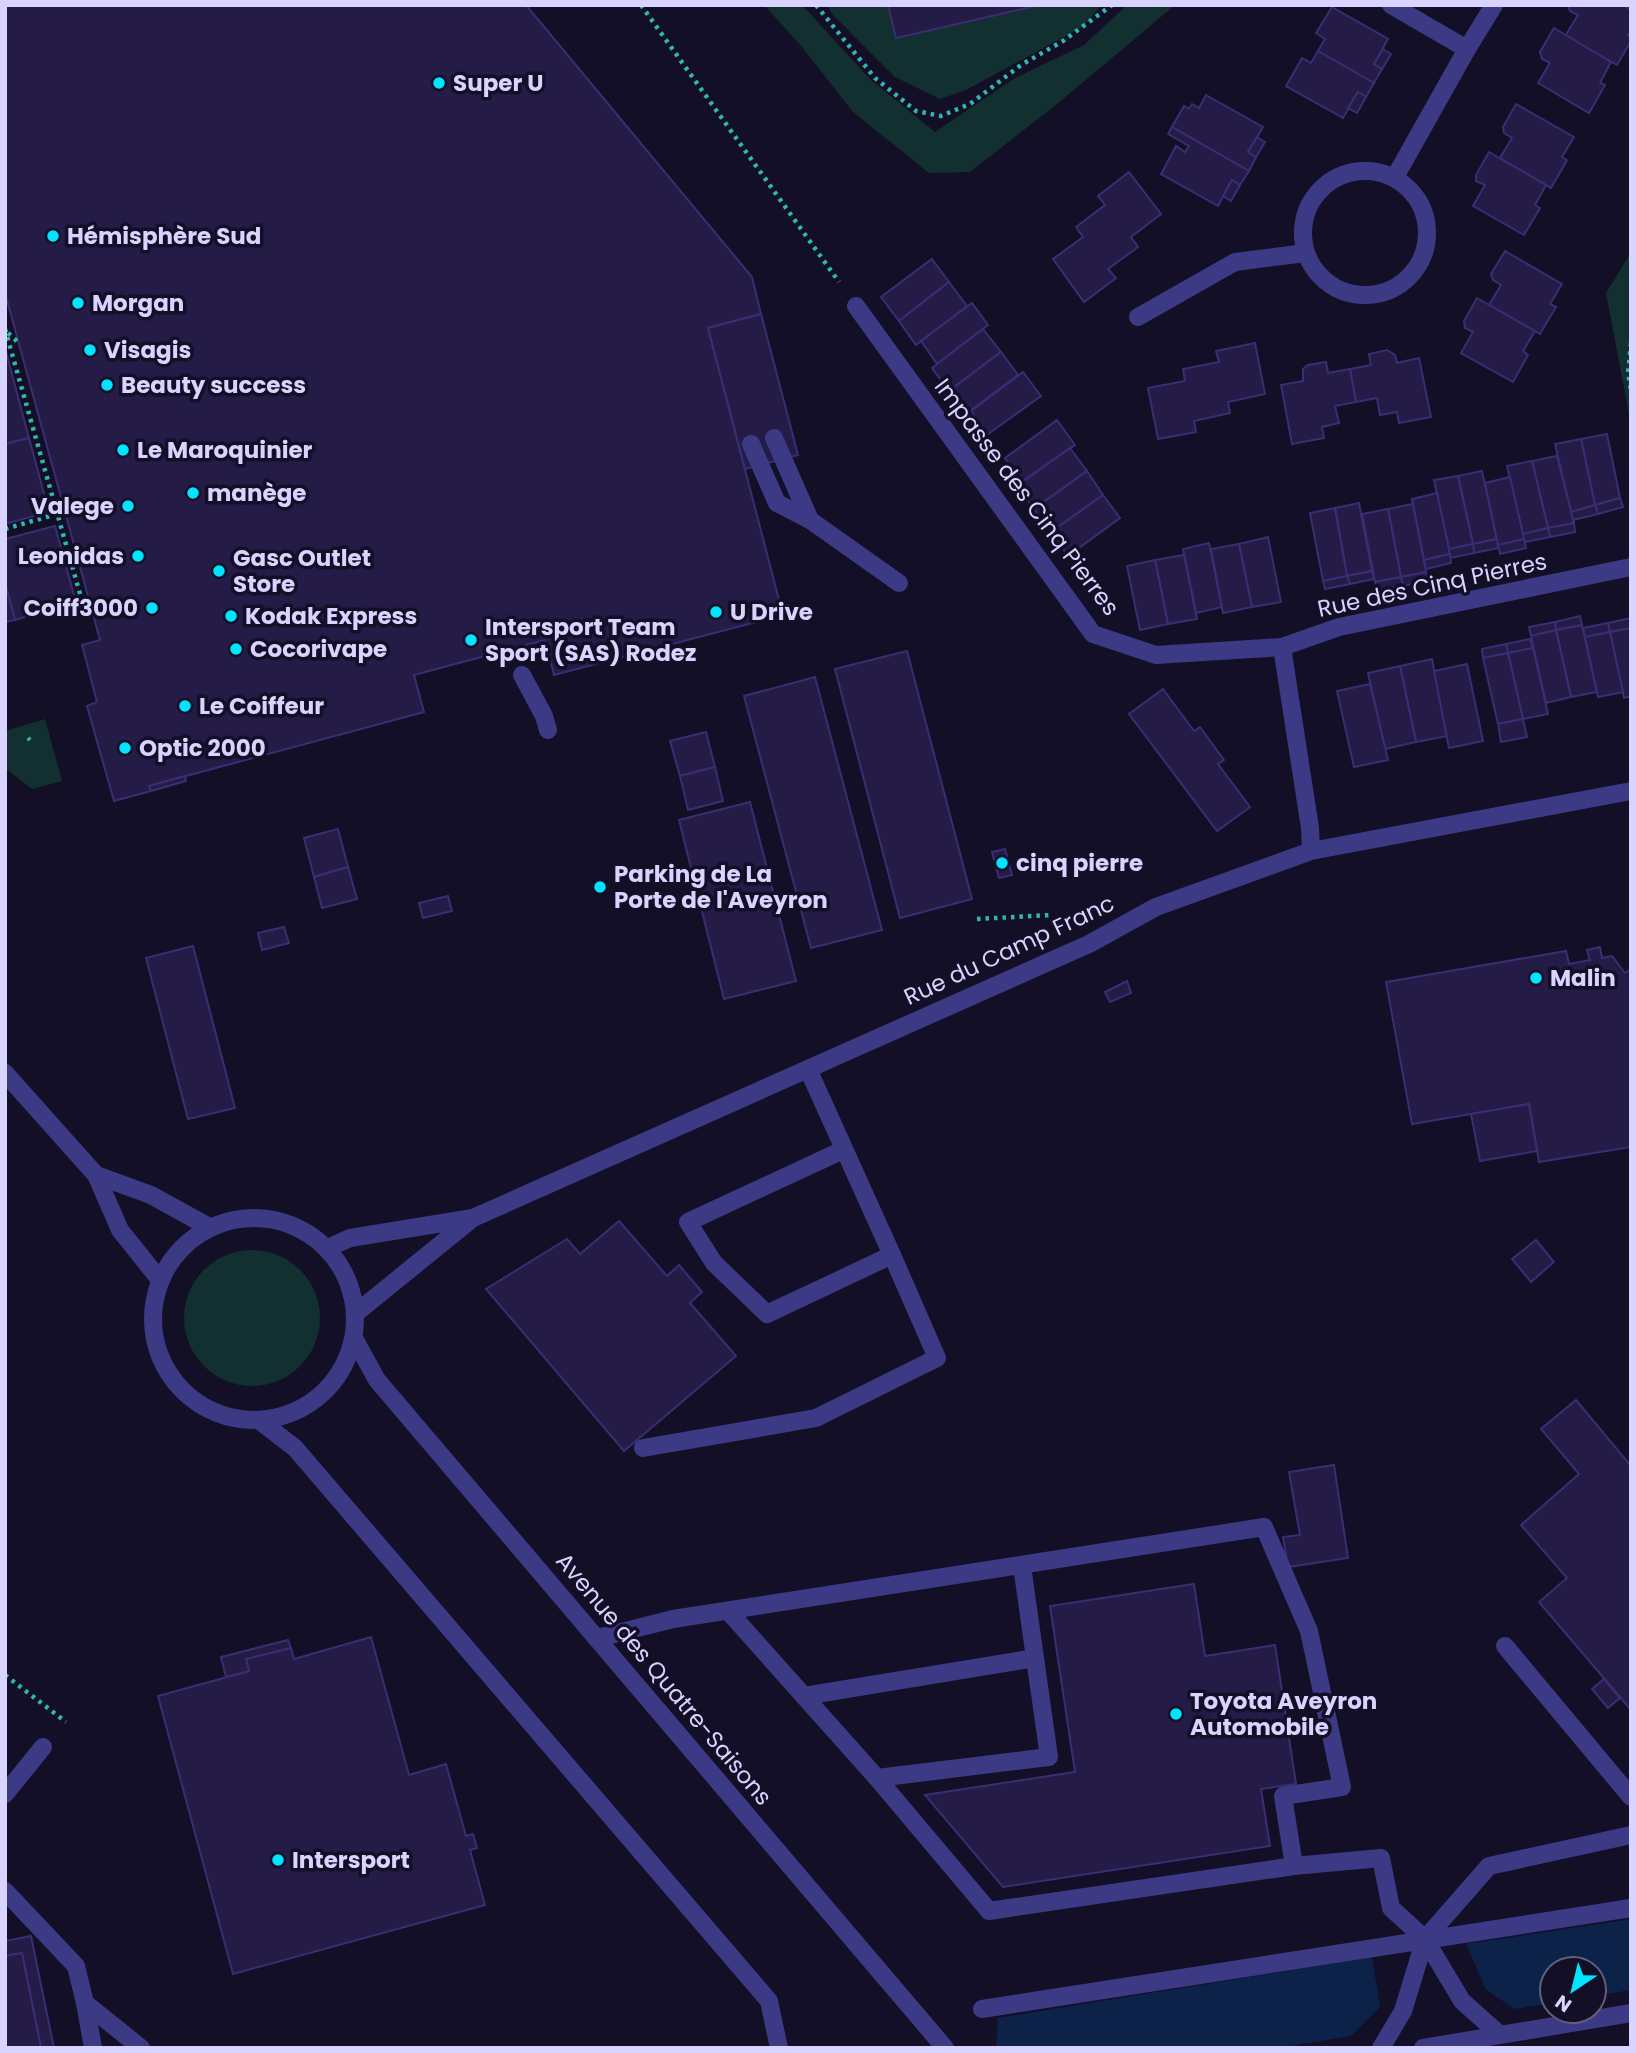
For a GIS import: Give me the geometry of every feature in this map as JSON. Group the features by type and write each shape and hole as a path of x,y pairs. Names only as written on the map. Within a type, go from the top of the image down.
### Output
{"street":[{"path":"1391,5 1466,49"},
{"path":"1395,177 1466,49 1494,5"},
{"path":"1349,172 1395,177 1423,205 1428,244 1415,273 1386,293 1358,296 1324,281 1305,253 1304,217 1322,187 1349,172"},
{"path":"1138,317 1235,262 1305,253"},
{"name":"Impasse des Cinq Pierres","path":"856,306 1093,634 1156,654 1282,648"},
{"path":"774,438 810,520"},
{"path":"751,444 778,503 810,520 899,583"},
{"name":"Rue des Cinq Pierres","path":"1282,648 1339,627 1631,567"},
{"path":"1282,648 1310,828 1311,851"},
{"path":"522,675 544,716 548,730"},
{"name":"Rue du Camp Franc","path":"328,1248 350,1238 473,1218 1089,944 1156,907 1311,851 1631,791"},
{"path":"643,1448 816,1418 937,1358 808,1069"},
{"path":"5,1073 96,1175 120,1230 160,1280"},
{"path":"843,1150 688,1222 714,1264 768,1314 892,1255"},
{"path":"96,1175 151,1195 209,1227"},
{"path":"246,1217 273,1219 298,1227 328,1248 342,1267 352,1289 356,1313 354,1338 346,1363 331,1386 311,1403 287,1415 260,1421 223,1416 190,1398 170,1377 157,1351 152,1322 154,1301 160,1280 172,1259 189,1240 209,1227 246,1217"},
{"name":"Rue du Camp Franc","path":"356,1313 473,1218"},
{"name":"Avenue des Quatre-Saisons","path":"354,1338 377,1380 945,2048"},
{"path":"260,1421 295,1448 769,2001 779,2048"},
{"path":"598,1639 673,1619 1264,1527 1309,1630 1342,1787 1283,1796 1294,1866"},
{"path":"877,1778 1049,1757 1022,1566"},
{"path":"728,1611 877,1778 989,1911 1294,1866 1381,1858 1391,1908 1425,1939 1462,2001 1500,2035"},
{"path":"1505,1646 1631,1797"},
{"path":"804,1696 1035,1658"},
{"path":"5,1794 43,1747"},
{"path":"1381,2048 1403,2011 1425,1939 1489,1866 1631,1835"},
{"path":"5,1891 76,1966 93,2048"},
{"path":"982,2009 1631,1908"},
{"path":"85,2003 141,2048"},
{"path":"1423,2048 1631,2013"}],"path":[{"path":"641,5 856,306"},
{"path":"816,5 875,78 916,111 941,116 970,104 1021,65 1063,41 1112,5"},
{"path":"5,331 20,344"},
{"path":"5,331 82,601"},
{"path":"1631,343 1628,373 1631,390"},
{"path":"5,530 50,516 56,505 63,503"},
{"path":"977,919 1051,915"},
{"path":"5,1675 66,1722"}],"green space":[{"path":"764,5 802,5 871,80 935,132 1015,78 1084,45 1127,5 1175,5 1057,104 970,172 929,173 853,112 802,47"},
{"path":"827,5 888,5 896,38 1040,5 1101,5 1084,26 966,90 940,99 895,77 832,14"},
{"path":"1631,252 1631,425 1606,293"},
{"path":"45,719 62,781 32,789 5,768 5,731"},
{"path":"252,1250 278,1255 300,1270 315,1292 320,1318 315,1344 300,1366 278,1381 252,1386 226,1381 204,1366 189,1344 184,1318 189,1292 204,1270 226,1255"}],"water":[{"path":"1631,1919 1631,1990 1608,1994 1608,1955 1538,1955 1538,2005 1515,2009 1486,1990 1466,1944"},
{"path":"1372,1957 1380,2007 1351,2036 1278,2048 996,2048 998,2018"}],"building":[{"path":"5,5 526,5 752,277 761,314 708,328 783,615 554,675 545,640 414,675 424,712 149,786 151,791 114,801 87,706 97,702 82,645 100,640 5,293"},
{"path":"888,5 1040,5 896,38"},
{"path":"1568,5 1623,5 1631,10 1631,30 1628,35 1631,41 1617,65 1565,36 1578,15 1570,11"},
{"path":"1332,7 1388,39 1374,64 1382,69 1374,83 1318,51 1325,39 1316,33"},
{"path":"1554,28 1611,62 1600,83 1605,85 1589,113 1538,83 1550,63 1542,59 1540,52"},
{"path":"1383,49 1391,54 1382,69 1374,64"},
{"path":"1318,51 1374,83 1366,97 1358,92 1343,118 1286,86 1302,58 1311,63"},
{"path":"1358,92 1366,97 1357,113 1348,108"},
{"path":"1206,95 1263,127 1248,152 1256,157 1249,171 1172,127 1184,106 1189,109 1192,104 1199,108"},
{"path":"1516,104 1574,137 1562,157 1567,160 1551,188 1500,158 1512,138 1504,133 1503,127"},
{"path":"1172,127 1249,171 1240,185 1232,180 1218,206 1161,174 1176,146 1185,152 1189,146 1168,134"},
{"path":"1257,137 1265,142 1256,157 1248,152"},
{"path":"1489,152 1546,185 1535,205 1540,208 1524,235 1473,206 1485,185 1476,181 1476,175"},
{"path":"1129,172 1161,214 1131,237 1138,247 1108,269 1116,278 1084,302 1053,259 1083,237 1076,227 1105,205 1098,196"},
{"path":"1232,180 1240,185 1231,201 1223,196"},
{"path":"1505,251 1562,284 1550,304 1556,307 1540,334 1489,305 1501,285 1493,280 1491,274"},
{"path":"932,259 949,282 899,321 881,297"},
{"path":"949,282 967,306 916,345 899,321"},
{"path":"1477,298 1535,331 1523,351 1528,355 1513,382 1461,353 1473,332 1465,328 1464,321"},
{"path":"972,303 988,325 937,364 921,341"},
{"path":"761,314 798,455 745,469 708,328"},
{"path":"983,329 1001,352 949,391 932,368"},
{"path":"1255,343 1265,394 1228,402 1230,413 1194,421 1196,432 1158,439 1148,388 1185,381 1183,369 1219,362 1216,351"},
{"path":"5,348 29,438 5,444"},
{"path":"1387,350 1395,355 1397,363 1419,358 1431,417 1399,423 1397,412 1380,415 1377,398 1356,402 1350,369 1371,365 1369,354"},
{"path":"1001,352 1018,375 966,414 949,391"},
{"path":"1326,362 1328,373 1350,369 1356,402 1335,406 1339,423 1322,427 1324,438 1292,444 1281,385 1303,381 1303,369 1308,365"},
{"path":"1023,372 1041,396 988,434 971,411"},
{"path":"1057,420 1075,445 1021,482 1005,458"},
{"path":"1607,434 1620,498 1595,505 1581,439"},
{"path":"29,438 49,512 5,524 5,444"},
{"path":"1581,439 1595,505 1571,512 1555,444"},
{"path":"1070,448 1087,471 1034,509 1017,486"},
{"path":"1557,456 1574,523 1548,528 1532,461"},
{"path":"1532,461 1548,528 1523,534 1507,466"},
{"path":"1087,471 1103,495 1051,532 1034,509"},
{"path":"1482,471 1497,539 1473,544 1458,476"},
{"path":"1458,476 1473,544 1449,549 1434,480"},
{"path":"1510,477 1524,539 1498,545 1485,483"},
{"path":"1437,493 1450,554 1424,560 1412,499"},
{"path":"1103,495 1120,518 1068,556 1051,532"},
{"path":"1620,498 1623,507 1598,514 1595,505"},
{"path":"1359,503 1372,571 1347,576 1335,508"},
{"path":"1413,504 1426,572 1401,577 1388,509"},
{"path":"1595,505 1598,514 1573,520 1571,512"},
{"path":"1335,508 1347,576 1323,581 1310,513"},
{"path":"1388,509 1401,577 1375,582 1362,514"},
{"path":"1574,523 1575,532 1550,537 1548,528"},
{"path":"55,526 76,602 15,620 5,583 5,539"},
{"path":"1548,528 1550,537 1525,542 1523,534"},
{"path":"1268,537 1281,602 1252,607 1239,544"},
{"path":"1497,539 1498,548 1474,553 1473,544"},
{"path":"1524,539 1526,548 1500,554 1498,545"},
{"path":"1209,543 1222,607 1196,613 1183,549"},
{"path":"1239,544 1252,607 1223,613 1211,549"},
{"path":"1473,544 1474,553 1450,558 1449,549"},
{"path":"1450,554 1451,563 1426,569 1424,560"},
{"path":"1184,555 1197,619 1168,624 1155,560"},
{"path":"1155,560 1168,624 1140,630 1127,566"},
{"path":"1372,571 1374,579 1350,584 1347,576"},
{"path":"1426,572 1428,581 1403,586 1401,577"},
{"path":"1347,576 1350,584 1325,589 1323,581"},
{"path":"1401,577 1403,586 1377,590 1375,582"},
{"path":"5,583 15,620 5,622"},
{"path":"1580,616 1582,625 1556,630 1555,622"},
{"path":"1631,618 1631,628 1610,632 1608,623"},
{"path":"1555,622 1556,630 1531,636 1529,627"},
{"path":"1608,623 1610,632 1585,637 1583,628"},
{"path":"1582,625 1597,692 1571,697 1556,630"},
{"path":"1631,628 1631,696 1624,698 1610,632"},
{"path":"1556,630 1571,697 1546,703 1531,636"},
{"path":"1610,632 1623,692 1598,697 1585,637"},
{"path":"1530,639 1533,648 1508,653 1506,644"},
{"path":"1506,644 1508,653 1483,658 1482,649"},
{"path":"1533,648 1548,714 1523,719 1508,653"},
{"path":"907,651 972,899 900,918 835,669"},
{"path":"1508,653 1523,719 1498,724 1483,658"},
{"path":"1432,659 1447,736 1416,742 1400,666"},
{"path":"1467,664 1483,741 1449,748 1434,671"},
{"path":"1400,666 1416,742 1385,749 1368,673"},
{"path":"815,677 882,930 811,948 744,696"},
{"path":"1370,684 1388,760 1354,767 1337,691"},
{"path":"1163,689 1194,731 1200,727 1224,760 1218,764 1250,807 1217,831 1129,714"},
{"path":"1523,719 1527,737 1501,742 1498,724"},
{"path":"706,732 715,767 680,776 670,741"},
{"path":"715,767 723,801 688,810 680,776"},
{"path":"185,776 186,781 151,791 149,786"},
{"path":"750,802 796,981 724,999 679,820"},
{"path":"338,829 348,867 314,877 304,838"},
{"name":"cinq pierre","path":"1005,849 1012,875 999,878 992,852"},
{"path":"348,867 357,899 322,908 314,877"},
{"path":"448,896 452,911 423,918 419,903"},
{"path":"284,927 289,943 262,950 258,933"},
{"path":"193,946 235,1108 188,1119 146,958"},
{"path":"1600,947 1602,958 1612,956 1625,973 1631,969 1631,1147 1539,1162 1529,1104 1412,1124 1386,982 1566,951 1569,964 1590,960 1587,950"},
{"path":"1127,981 1131,993 1110,1002 1105,992"},
{"path":"1529,1104 1537,1151 1480,1161 1471,1114"},
{"path":"619,1221 667,1276 679,1265 702,1292 690,1303 736,1356 624,1451 486,1289 567,1239 580,1254"},
{"path":"1536,1240 1554,1262 1531,1282 1512,1259"},
{"path":"1576,1400 1631,1466 1631,1710 1539,1602 1567,1578 1521,1525 1579,1474 1541,1429"},
{"path":"1334,1465 1348,1558 1288,1567 1283,1537 1300,1535 1289,1472"},
{"name":"Toyota Aveyron Automobile","path":"1194,1584 1205,1656 1275,1645 1296,1784 1261,1789 1270,1846 1003,1887 925,1795 1075,1772 1050,1606"},
{"path":"371,1637 409,1775 446,1764 466,1836 473,1834 477,1848 470,1850 485,1905 233,1974 158,1696 249,1671 246,1659 291,1648 294,1659"},
{"path":"288,1640 291,1648 246,1659 249,1671 226,1677 221,1657"},
{"path":"1604,1679 1620,1698 1608,1708 1592,1689"},
{"path":"31,1936 54,2048 41,2048 22,1953 5,1956 5,1941"},
{"path":"22,1953 41,2048 5,2048 5,1956"}],"place":[{"name":"Super U","path":"439,83"},
{"name":"Hémisphère Sud","path":"53,236"},
{"name":"Morgan","path":"78,303"},
{"name":"Visagis","path":"90,350"},
{"name":"Beauty success","path":"107,385"},
{"name":"Le Maroquinier","path":"123,450"},
{"name":"manège","path":"193,493"},
{"name":"Valege","path":"128,506"},
{"name":"Leonidas","path":"138,556"},
{"name":"Gasc Outlet Store","path":"219,571"},
{"name":"Coiff3000","path":"152,608"},
{"name":"U Drive","path":"716,612"},
{"name":"Kodak Express","path":"231,616"},
{"name":"Intersport Team Sport (SAS) Rodez","path":"471,640"},
{"name":"Cocorivape","path":"236,649"},
{"name":"Le Coiffeur","path":"185,706"},
{"name":"Optic 2000","path":"125,748"},
{"name":"cinq pierre","path":"1002,863"},
{"name":"Parking de La Porte de l'Aveyron","path":"600,887"},
{"name":"Malin","path":"1536,978"},
{"name":"Toyota Aveyron Automobile","path":"1176,1714"},
{"name":"Intersport","path":"278,1860"}]}
